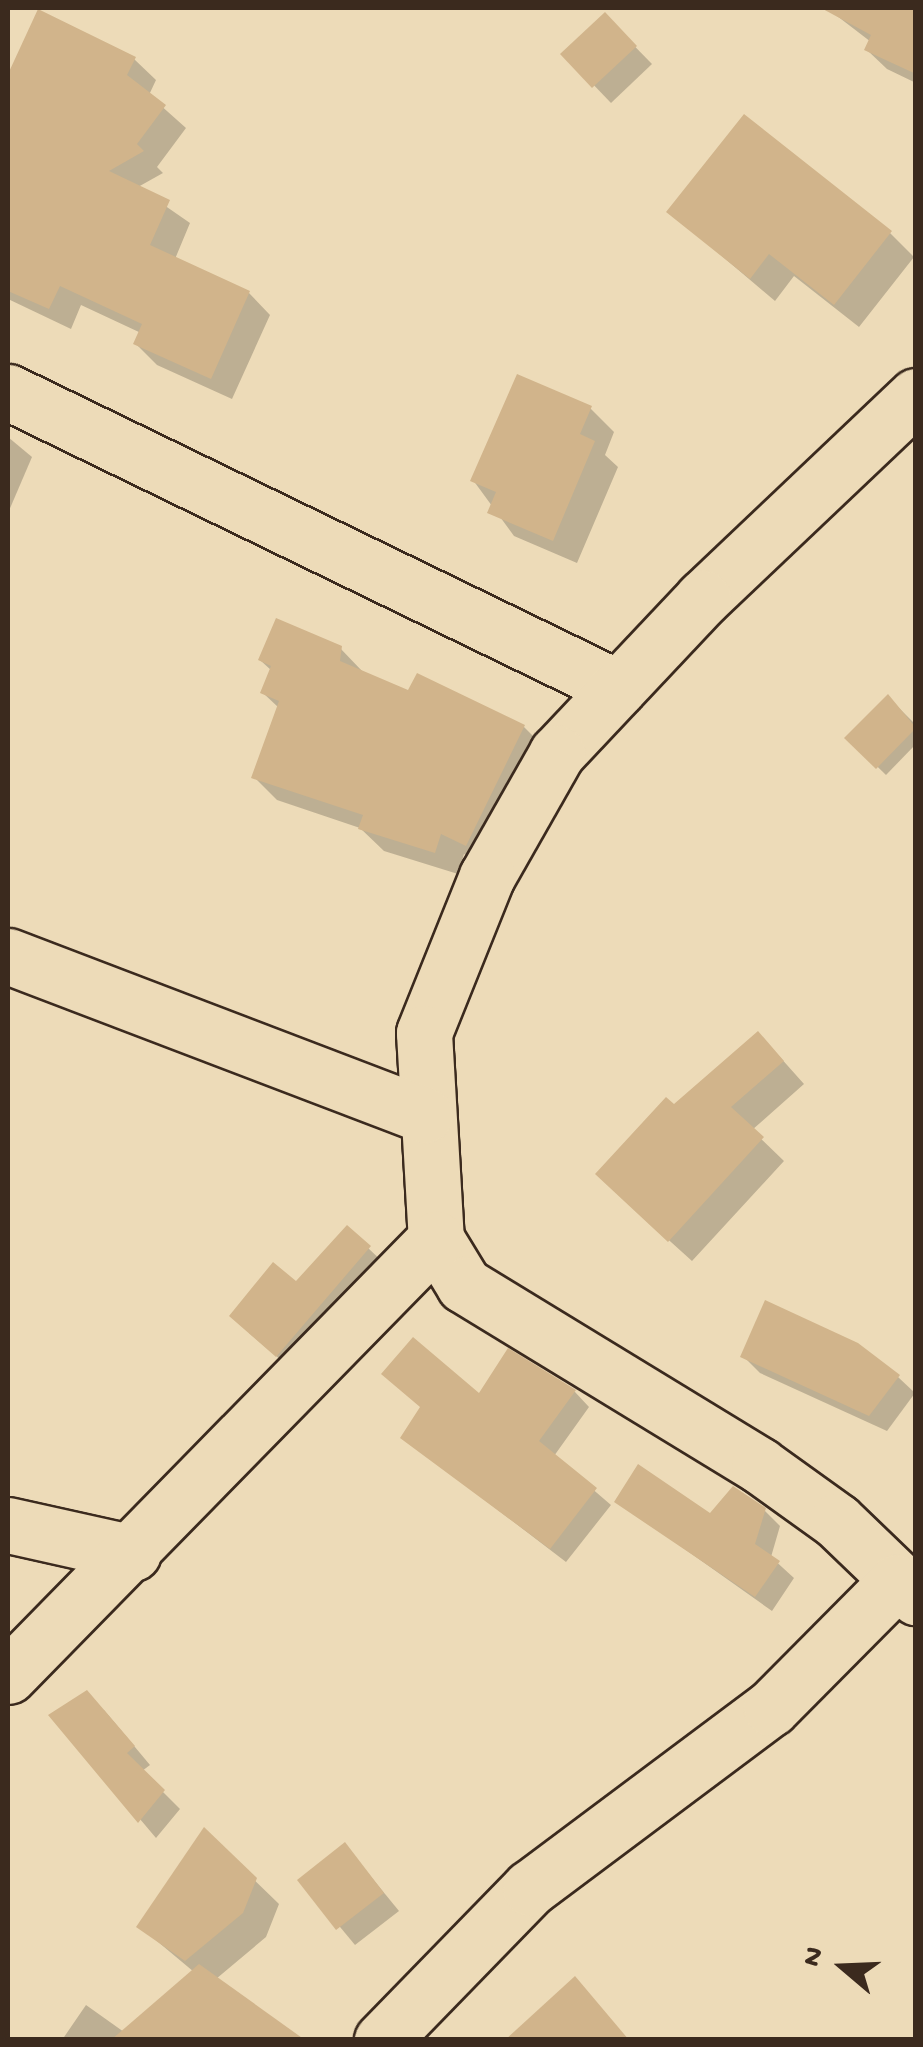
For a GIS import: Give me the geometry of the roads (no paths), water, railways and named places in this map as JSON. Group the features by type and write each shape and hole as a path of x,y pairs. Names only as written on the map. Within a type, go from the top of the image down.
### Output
{"street":[{"path":"8,392 618,688"},
{"path":"382,2040 530,1888 771,1708 906,1589 837,1521 759,1465 464,1285 436,1240 425,1115 424,1033 486,876 557,753 618,688 916,396"},
{"path":"8,956 425,1115"},
{"path":"8,1676 133,1553 436,1240"},
{"path":"8,1524 133,1553"}]}
